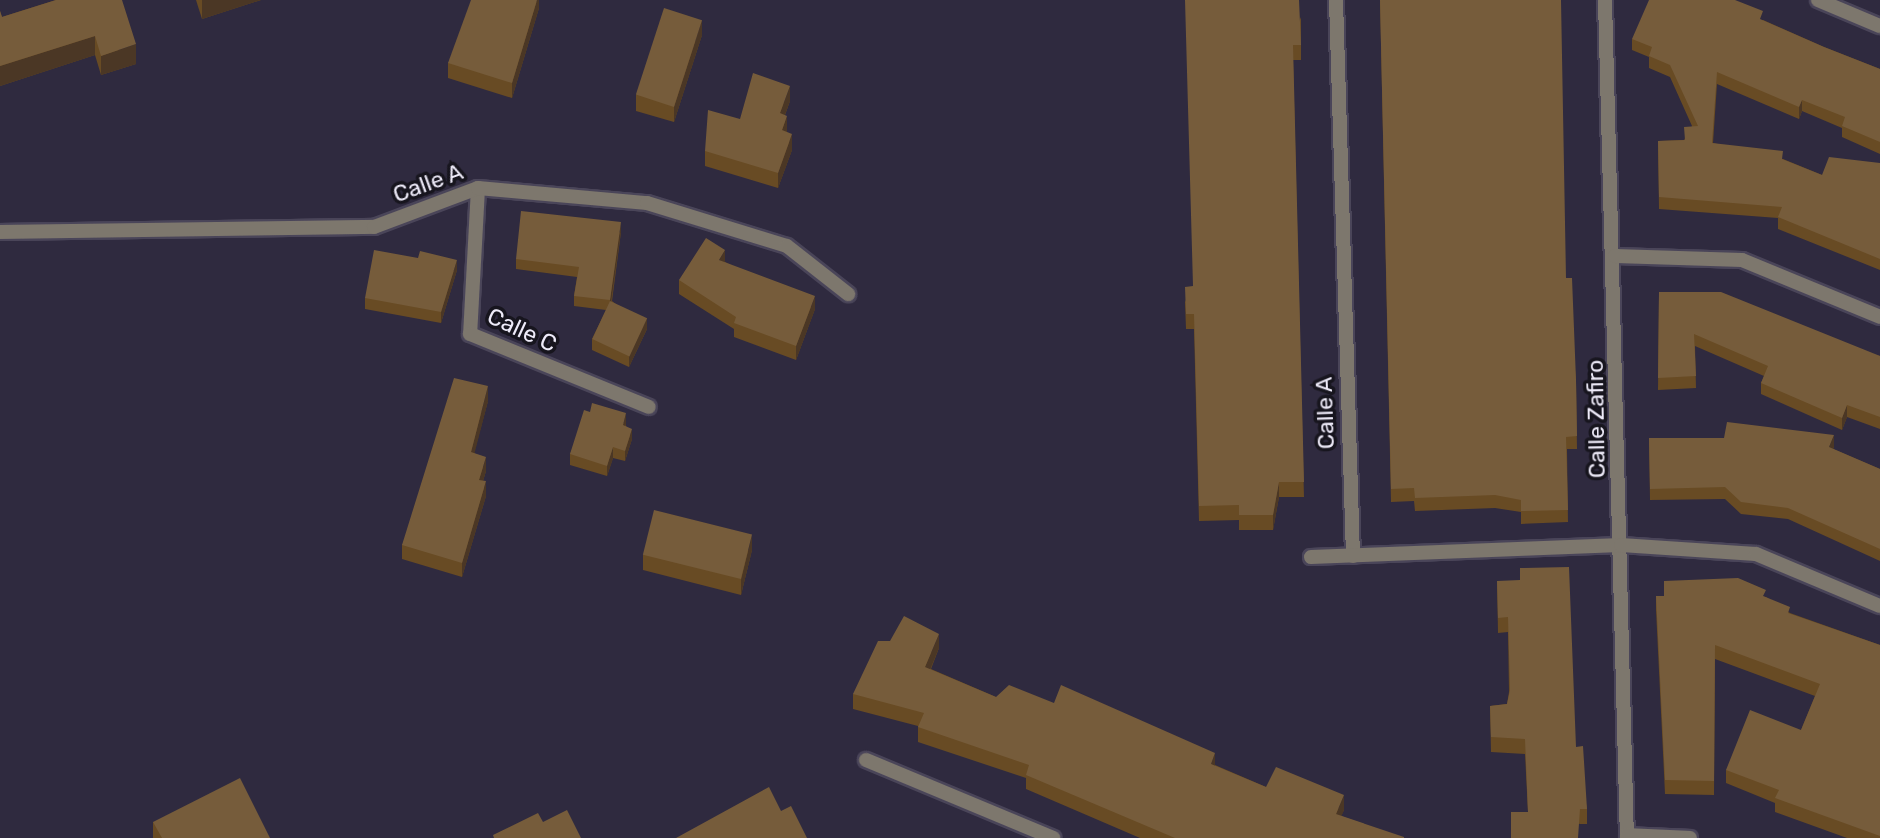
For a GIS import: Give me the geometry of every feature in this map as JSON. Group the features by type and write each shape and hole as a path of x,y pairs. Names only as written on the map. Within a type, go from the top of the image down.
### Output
{"street":[{"name":"Calle A","path":"1336,0 1353,556"},
{"name":"Calle Zafiro","path":"1605,0 1615,256 1627,837"},
{"path":"1818,0 1880,26"},
{"name":"Calle A","path":"0,232 374,227 478,188 647,203 787,246 848,294"},
{"name":"Calle C","path":"478,188 470,334 649,407"},
{"path":"1615,256 1742,260 1880,317"},
{"path":"1311,557 1621,545 1756,554 1880,606"},
{"path":"866,760 1053,838"},
{"path":"1627,837 1690,838"}],"building":[{"path":"56,0 122,0 136,44 101,56 95,36 0,66 0,11 2,17"},
{"path":"471,0 537,0 512,83 448,63"},
{"path":"1185,0 1299,0 1301,45 1293,45 1304,482 1279,482 1273,515 1239,515 1239,505 1199,506 1194,314 1186,314 1185,287 1193,286"},
{"path":"1380,0 1561,0 1566,278 1572,278 1577,436 1566,437 1568,510 1521,511 1521,500 1495,495 1415,498 1414,488 1391,489"},
{"path":"1649,0 1735,0 1763,11 1760,19 1880,69 1880,142 1842,126 1845,117 1802,100 1799,107 1717,72 1712,143 1783,151 1782,159 1822,175 1829,157 1880,163 1880,259 1778,217 1782,207 1659,197 1658,141 1685,140 1684,127 1698,126 1670,65 1649,56 1652,47 1632,39"},
{"path":"664,8 702,20 674,107 636,95"},
{"path":"753,73 790,86 780,113 787,116 782,130 792,134 778,173 705,151 708,110 740,119"},
{"path":"521,211 621,222 610,300 574,296 579,267 516,259"},
{"path":"706,238 725,250 719,260 815,296 796,346 734,323 736,317 679,280"},
{"path":"374,250 418,258 420,251 457,260 441,312 365,298"},
{"path":"1659,292 1721,292 1880,356 1880,417 1847,405 1842,418 1761,383 1768,366 1694,334 1696,376 1658,378"},
{"path":"610,301 647,318 629,356 592,339"},
{"path":"454,378 488,386 471,452 486,457 479,480 486,481 462,563 402,545"},
{"path":"592,403 626,413 623,425 632,429 625,451 613,447 607,466 570,454 584,410 590,412"},
{"path":"1727,422 1834,435 1829,447 1880,469 1880,549 1788,508 1741,502 1725,487 1650,489 1649,438 1724,438"},
{"path":"654,510 752,534 741,579 643,555"},
{"path":"1569,567 1576,747 1583,746 1587,809 1580,809 1578,838 1511,838 1511,812 1528,812 1525,739 1491,737 1490,706 1507,704 1510,690 1508,617 1498,618 1497,581 1520,580 1520,568"},
{"path":"1738,578 1766,590 1763,596 1790,607 1788,613 1880,645 1880,836 1775,798 1779,790 1726,770 1750,710 1801,730 1820,684 1715,645 1714,781 1665,780 1656,596 1664,596 1664,581"},
{"path":"904,616 939,634 925,667 996,697 1009,685 1054,703 1061,685 1215,753 1211,764 1266,787 1276,767 1344,795 1336,814 1404,838 1175,838 1026,775 1029,765 918,727 924,713 853,694 878,641 890,641"},
{"path":"240,778 270,838 162,838 153,822"},
{"path":"769,787 781,811 791,806 807,838 676,838"},
{"path":"567,810 581,838 494,838 493,835 538,813 543,822"}]}
